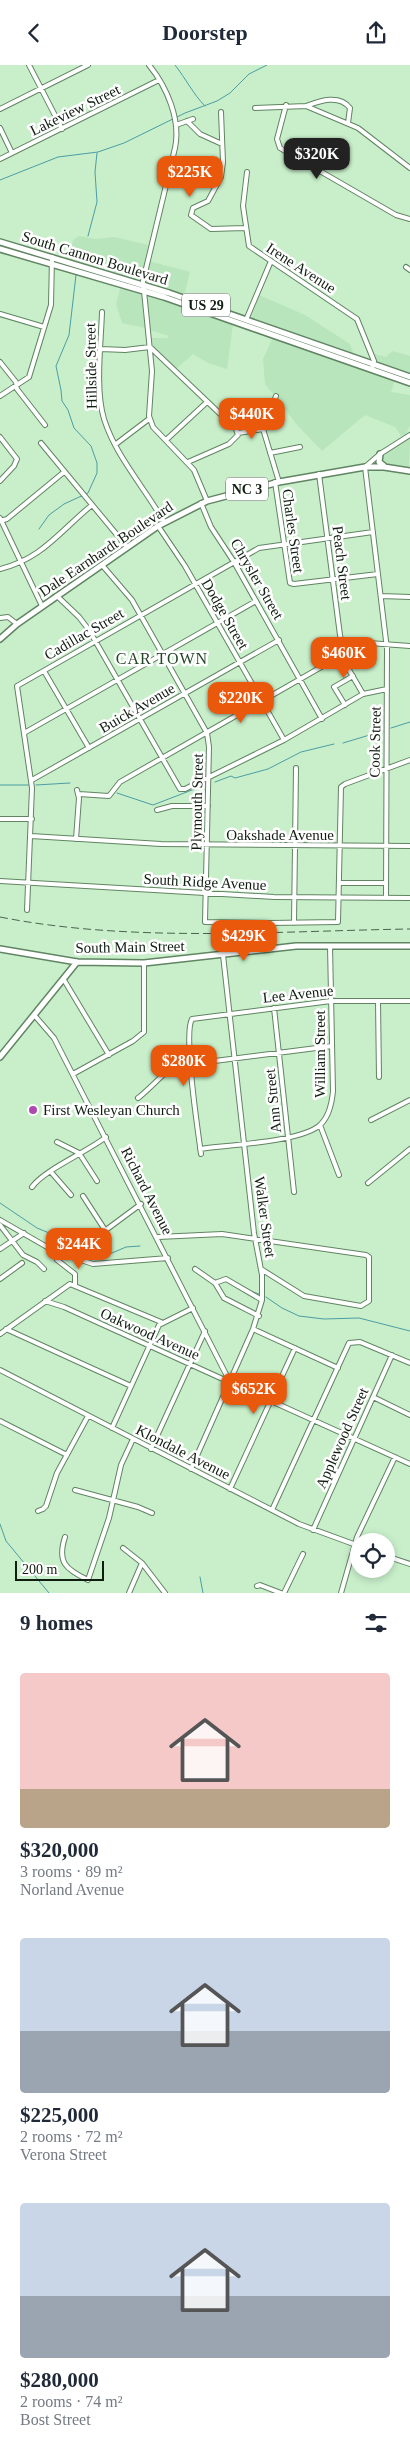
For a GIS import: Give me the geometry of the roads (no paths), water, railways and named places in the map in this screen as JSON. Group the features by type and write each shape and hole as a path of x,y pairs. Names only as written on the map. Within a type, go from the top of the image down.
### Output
{"main road":[{"name":"South Cannon Boulevard","path":"0,242 52,257 373,367 410,377"},
{"name":"South Cannon Boulevard","path":"0,249 144,288 246,320 278,334"},
{"name":"South Cannon Boulevard","path":"373,367 410,383"},
{"path":"380,454 379,462 384,467"},
{"name":"Dale Earnhardt Boulevard","path":"0,639 17,624 127,547 164,522 201,503 277,482 364,467 384,467 410,471"},
{"name":"South Main Street","path":"0,949 77,962 144,963 296,946 410,945"},
{"path":"0,1057 77,962"}],"street":[{"path":"29,65 62,129"},
{"path":"0,109 88,65"},
{"path":"149,65 159,80 173,111 176,125 176,145 144,276 152,375 149,419 166,440 188,462 198,476 207,501"},
{"name":"Lakeview Street","path":"0,159 159,80"},
{"path":"306,106 329,99 342,101 350,108 348,123"},
{"path":"286,105 277,139 280,148 396,215 410,219"},
{"path":"254,108 286,105 306,106 348,123 369,135 410,168"},
{"path":"221,112 221,177 208,201 193,208 191,215 211,229 245,227"},
{"path":"176,125 193,119"},
{"path":"187,121 200,134 222,144"},
{"path":"0,129 12,153"},
{"name":"Irene Avenue","path":"247,172 243,207 249,246 358,319 367,339 373,367"},
{"path":"0,397 29,377 51,305 52,257"},
{"path":"246,320 271,261"},
{"name":"Hillside Street","path":"102,312 102,412 116,445 164,522"},
{"path":"0,314 44,327"},
{"path":"101,349 125,350 150,347 208,401 238,433"},
{"path":"0,362 17,384 17,389 45,425"},
{"path":"238,433 263,429 276,396"},
{"path":"166,440 208,401"},
{"path":"116,445 149,419"},
{"name":"Charles Street","path":"263,429 277,482 283,544 290,583 294,585 378,574"},
{"path":"188,462 229,445 235,440 238,433"},
{"path":"364,467 380,454 410,435"},
{"path":"0,437 17,459 14,466 0,481"},
{"path":"42,443 127,547"},
{"path":"270,453 300,447"},
{"name":"Cook Street","path":"364,467 387,644 386,898"},
{"path":"42,606 1,520 64,472"},
{"name":"Peach Street","path":"319,474 343,655"},
{"name":"Chrysler Street","path":"201,503 211,527 234,562 322,719"},
{"path":"0,569 22,563 45,548 92,505"},
{"name":"Dodge Street","path":"158,527 195,584 284,740"},
{"name":"Cadillac Street","path":"27,910 32,780 17,686 259,548 372,533"},
{"name":"Plymouth Street","path":"102,565 132,600 207,733 209,776 206,922 294,923"},
{"path":"57,596 82,621 95,641 116,681 180,789 184,789 284,740 363,694 387,689"},
{"path":"381,596 410,597"},
{"path":"24,733 256,601"},
{"path":"0,618 8,617 17,624"},
{"name":"Buick Avenue","path":"32,780 279,640"},
{"path":"76,839 78,793 109,796 120,782 363,644 410,646"},
{"path":"343,655 363,694"},
{"path":"44,671 89,748"},
{"path":"346,705 334,687 353,676"},
{"path":"296,768 294,923 338,922 341,787 344,784 410,760"},
{"path":"157,810 168,806 208,806"},
{"path":"0,819 32,819"},
{"name":"Oakshade Avenue","path":"31,836 207,845 410,846"},
{"name":"South Ridge Avenue","path":"0,881 206,894 410,898"},
{"path":"340,883 386,883"},
{"name":"William Street","path":"320,1125 332,1101 330,946"},
{"name":"Walker Street","path":"191,1469 259,1316 262,1300 261,1269 244,1143 223,955"},
{"path":"74,1075 144,1032 144,963"},
{"path":"64,980 109,1055"},
{"name":"Lee Avenue","path":"191,1064 190,1021 195,1018 331,1001 410,1001"},
{"path":"378,1001 379,1077"},
{"name":"Ann Street","path":"274,1008 294,1192"},
{"name":"Richard Avenue","path":"34,1016 54,1038 74,1075 230,1382"},
{"path":"138,1099 151,1089 170,1068 332,1046"},
{"path":"191,1064 200,1151 288,1138 310,1131 320,1125 339,1175"},
{"path":"371,1120 410,1099"},
{"path":"32,1187 36,1182 81,1155 106,1137"},
{"path":"56,1142 81,1155 97,1181"},
{"path":"368,1183 410,1149"},
{"path":"51,1172 71,1195"},
{"path":"84,1196 105,1230"},
{"path":"91,1241 141,1204"},
{"path":"0,1220 54,1251 93,1264 168,1258"},
{"path":"0,1225 23,1255 38,1262 44,1269"},
{"path":"0,1249 24,1233"},
{"path":"158,1237 214,1233 369,1257 371,1295 369,1301 364,1305 304,1296 261,1269"},
{"path":"57,1260 75,1274 75,1285"},
{"path":"0,1279 22,1263"},
{"path":"195,1269 215,1283 224,1298 259,1316"},
{"path":"215,1283 220,1279 226,1279 262,1300"},
{"path":"0,1334 64,1287 75,1285 161,1322"},
{"name":"Oakwood Avenue","path":"45,1301 64,1307 410,1464"},
{"path":"112,1428 161,1322 193,1308"},
{"path":"6,1329 131,1386"},
{"path":"253,1329 338,1367"},
{"path":"151,1449 205,1331"},
{"path":"272,1511 349,1343 355,1341 410,1363"},
{"path":"230,1489 295,1347"},
{"name":"Applewood Street","path":"313,1530 392,1355"},
{"name":"Klondale Avenue","path":"0,1370 272,1511 313,1530 350,1543"},
{"path":"373,1397 410,1415"},
{"path":"38,1511 46,1506 49,1492 88,1416"},
{"path":"0,1421 66,1457"},
{"path":"65,1537 61,1552 62,1560 69,1569 88,1580 103,1540 121,1465 133,1439"},
{"path":"363,1533 395,1457"},
{"path":"75,1490 114,1500 152,1513"},
{"path":"123,1548 142,1563 165,1593"},
{"path":"256,1586 260,1585 282,1593 303,1554"},
{"path":"395,1559 410,1564"},
{"path":"129,1593 142,1563"},
{"path":"341,1593 350,1567"}],"waterway":[{"path":"175,65 205,106"},
{"path":"0,180 58,157 98,152 124,143 185,113 217,101 230,93 249,74 267,65"},
{"path":"88,236 97,202 95,172 97,153"},
{"path":"39,529 49,515 64,504 88,493 97,473 97,463 91,446 74,428 68,410 62,401 56,366 69,335 76,275"},
{"path":"391,728 410,722"},
{"path":"343,743 383,731"},
{"path":"215,782 231,776 235,778 268,769 301,752 334,744"},
{"path":"36,785 70,783"},
{"path":"0,785 30,785"},
{"path":"117,793 153,805 205,785"},
{"path":"0,1203 37,1228 88,1249 112,1253 126,1247 140,1246"},
{"path":"250,1291 259,1294"},
{"path":"266,1297 282,1308 299,1316 324,1319 359,1318 410,1331"},
{"path":"0,1524 6,1541 49,1593"},
{"path":"200,1577 203,1593"}],"railway":[{"path":"0,917 50,925 152,933 256,933 410,929"}],"place":[{"name":"First Wesleyan Church","path":"33,1110"}],"district":[{"name":"CAR TOWN","path":"162,658"}]}
